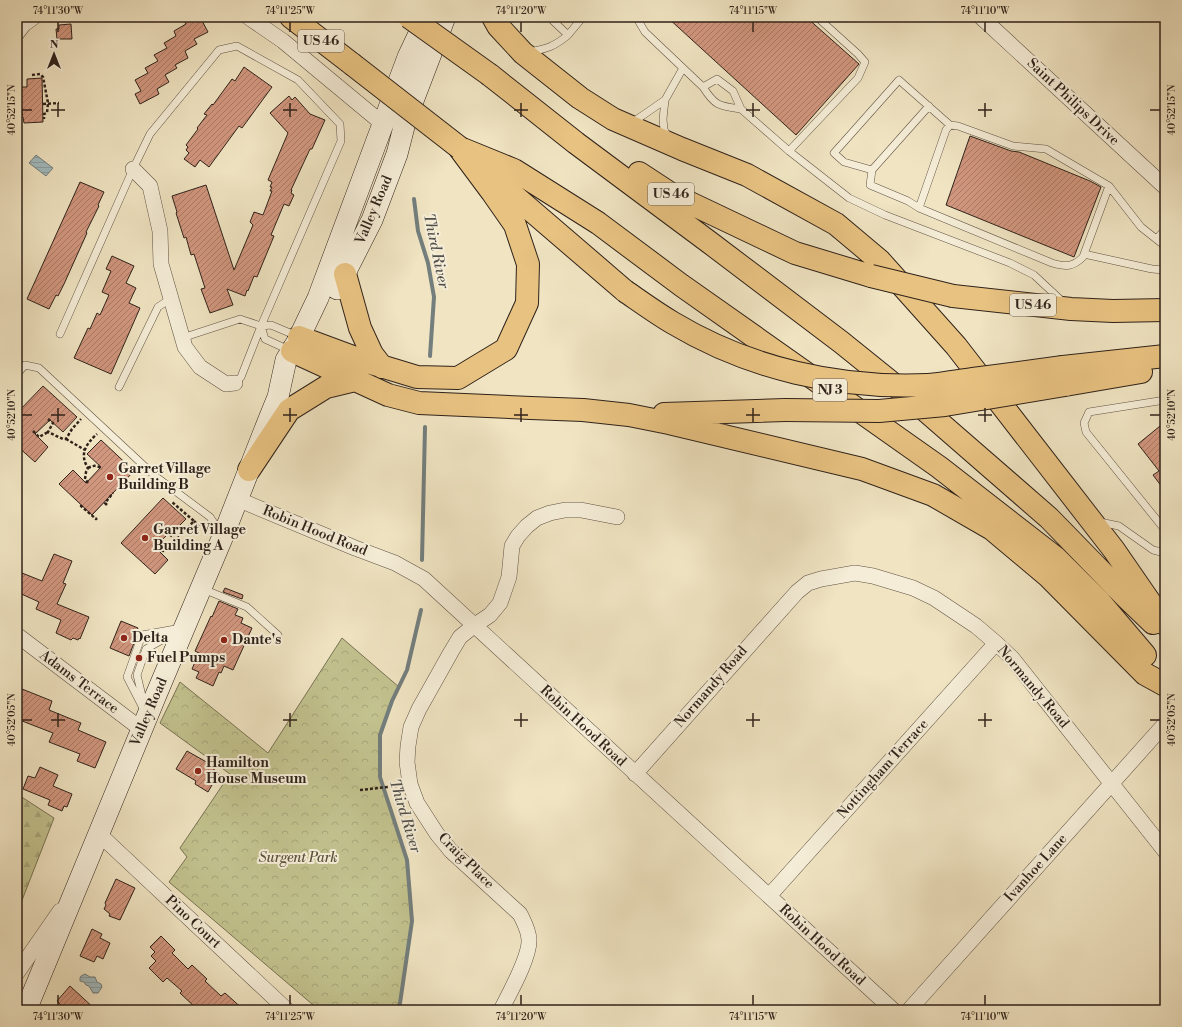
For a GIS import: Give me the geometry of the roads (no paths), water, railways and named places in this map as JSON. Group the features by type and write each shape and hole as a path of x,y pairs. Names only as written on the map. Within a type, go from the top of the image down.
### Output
{"highway":[{"name":"US 46","path":"291,17 460,148 625,291 673,324 725,350 779,369 809,376 869,385 900,386 1064,376 1165,356"},
{"name":"US 46","path":"408,17 490,75 671,194 795,253 871,276 953,296 1071,308 1165,310"},
{"path":"493,17 498,26 523,54 580,98 613,119 747,175 836,224 880,261 956,346 1114,550 1165,624"},
{"path":"490,75 576,143 841,342 918,404 1050,518 1165,635"},
{"path":"301,346 417,377 458,378 506,349 528,303 528,264 515,226 460,148"},
{"name":"NJ 3","path":"460,148 514,170 598,223 681,285 945,472 1056,558 1100,602 1165,679"},
{"path":"345,274 360,328 372,354 382,367"},
{"path":"301,346 354,380 388,395 419,403 561,409 629,415 669,423 862,469 933,495 992,529 1048,576 1145,674 1165,685"},
{"path":"629,415 786,410 879,411 945,405 1064,376 1165,368"},
{"path":"249,470 289,410 326,387 354,380"}],"main road":[{"name":"Valley Road","path":"26,1010 98,833 223,536 280,392 296,372 301,346 318,298 408,57 427,17"},
{"name":"Valley Road","path":"301,346 345,274 372,220 397,154 406,119 445,17"}],"street":[{"path":"17,33 24,24 34,17"},
{"path":"248,17 283,41 383,124"},
{"name":"Saint Philips Drive","path":"981,17 1165,187"},
{"path":"133,169 150,186 160,231 161,264 185,347 200,367 226,384 235,384"},
{"name":"Robin Hood Road","path":"237,500 355,548 395,562 424,579 893,1010"},
{"name":"Craig Place","path":"501,1010 528,955 530,941 526,926 520,914 451,850 437,834 417,803 410,784 407,762 411,727 419,709 460,637 490,615 500,603 509,577 512,546 523,531 537,518 550,513 565,510 581,510 617,518"},
{"name":"Normandy Road","path":"635,774 797,592 808,583 821,579 855,573 873,576 913,588 934,598 976,626 996,643 1012,658 1165,851"},
{"name":"Adams Terrace","path":"17,635 144,723"},
{"name":"Nottingham Terrace","path":"769,896 996,643"},
{"name":"Ivanhoe Lane","path":"909,1010 1163,726"},
{"name":"Pino Court","path":"98,833 287,1010"},
{"path":"17,973 75,890"}],"lane":[{"path":"549,17 568,35"},
{"path":"523,54 557,44 568,35 583,17"},
{"path":"638,17 639,22 645,32 703,87 708,96 719,106 741,109"},
{"path":"790,152 858,78 865,62 817,17"},
{"path":"60,334 150,134 219,50 237,46 298,80 340,124 341,141 261,326 241,377 235,384"},
{"path":"675,146 664,130 663,119 665,100 683,68"},
{"path":"703,87 717,79 733,91 741,109 790,152 849,198 885,215 1010,263 1034,275 1071,308"},
{"path":"872,170 844,162 834,153 899,80 950,125 958,126 1013,146 1046,149 1108,186 1141,227 1165,246"},
{"path":"624,124 636,120 665,100"},
{"path":"929,106 872,170 870,185 908,201 919,208 1045,260 1060,265 1070,266 1077,263 1083,257 1108,186"},
{"path":"919,208 946,130 950,125"},
{"path":"1156,239 1165,230"},
{"path":"1084,254 1152,269 1165,270"},
{"path":"119,387 158,307 170,299"},
{"path":"182,338 240,319 261,326 272,325 301,346"},
{"path":"261,326 265,339 301,346"},
{"path":"17,374 25,365 40,368 155,476 210,517 223,536"},
{"path":"1165,400 1089,412 1084,423 1086,432 1165,530"},
{"path":"1092,521 1118,526 1153,550 1165,554"},
{"path":"201,588 248,607 278,635"},
{"path":"144,723 127,676 142,635 185,627"}],"water":[{"path":"36,155 53,168 46,176 29,163"},
{"path":"85,974 90,977 95,977 97,982 101,984 102,987 98,993 93,993 89,986 80,981 81,976"}],"waterway":[{"name":"Third River","path":"414,199 418,231 428,263 434,297 430,356"},
{"name":"Third River","path":"422,560 425,427"},
{"name":"Third River","path":"399,1010 412,921 407,860 380,777 380,735 392,701 407,670 421,610"}],"place":[{"name":"Garret Village Building B","path":"110,477"},
{"name":"Garret Village Building A","path":"145,538"},
{"name":"Delta","path":"124,638"},
{"name":"Dante's","path":"224,640"},
{"name":"Fuel Pumps","path":"139,658"},
{"name":"Hamilton House Museum","path":"198,771"}],"park label":[{"name":"Surgent Park","path":"298,858"}]}
